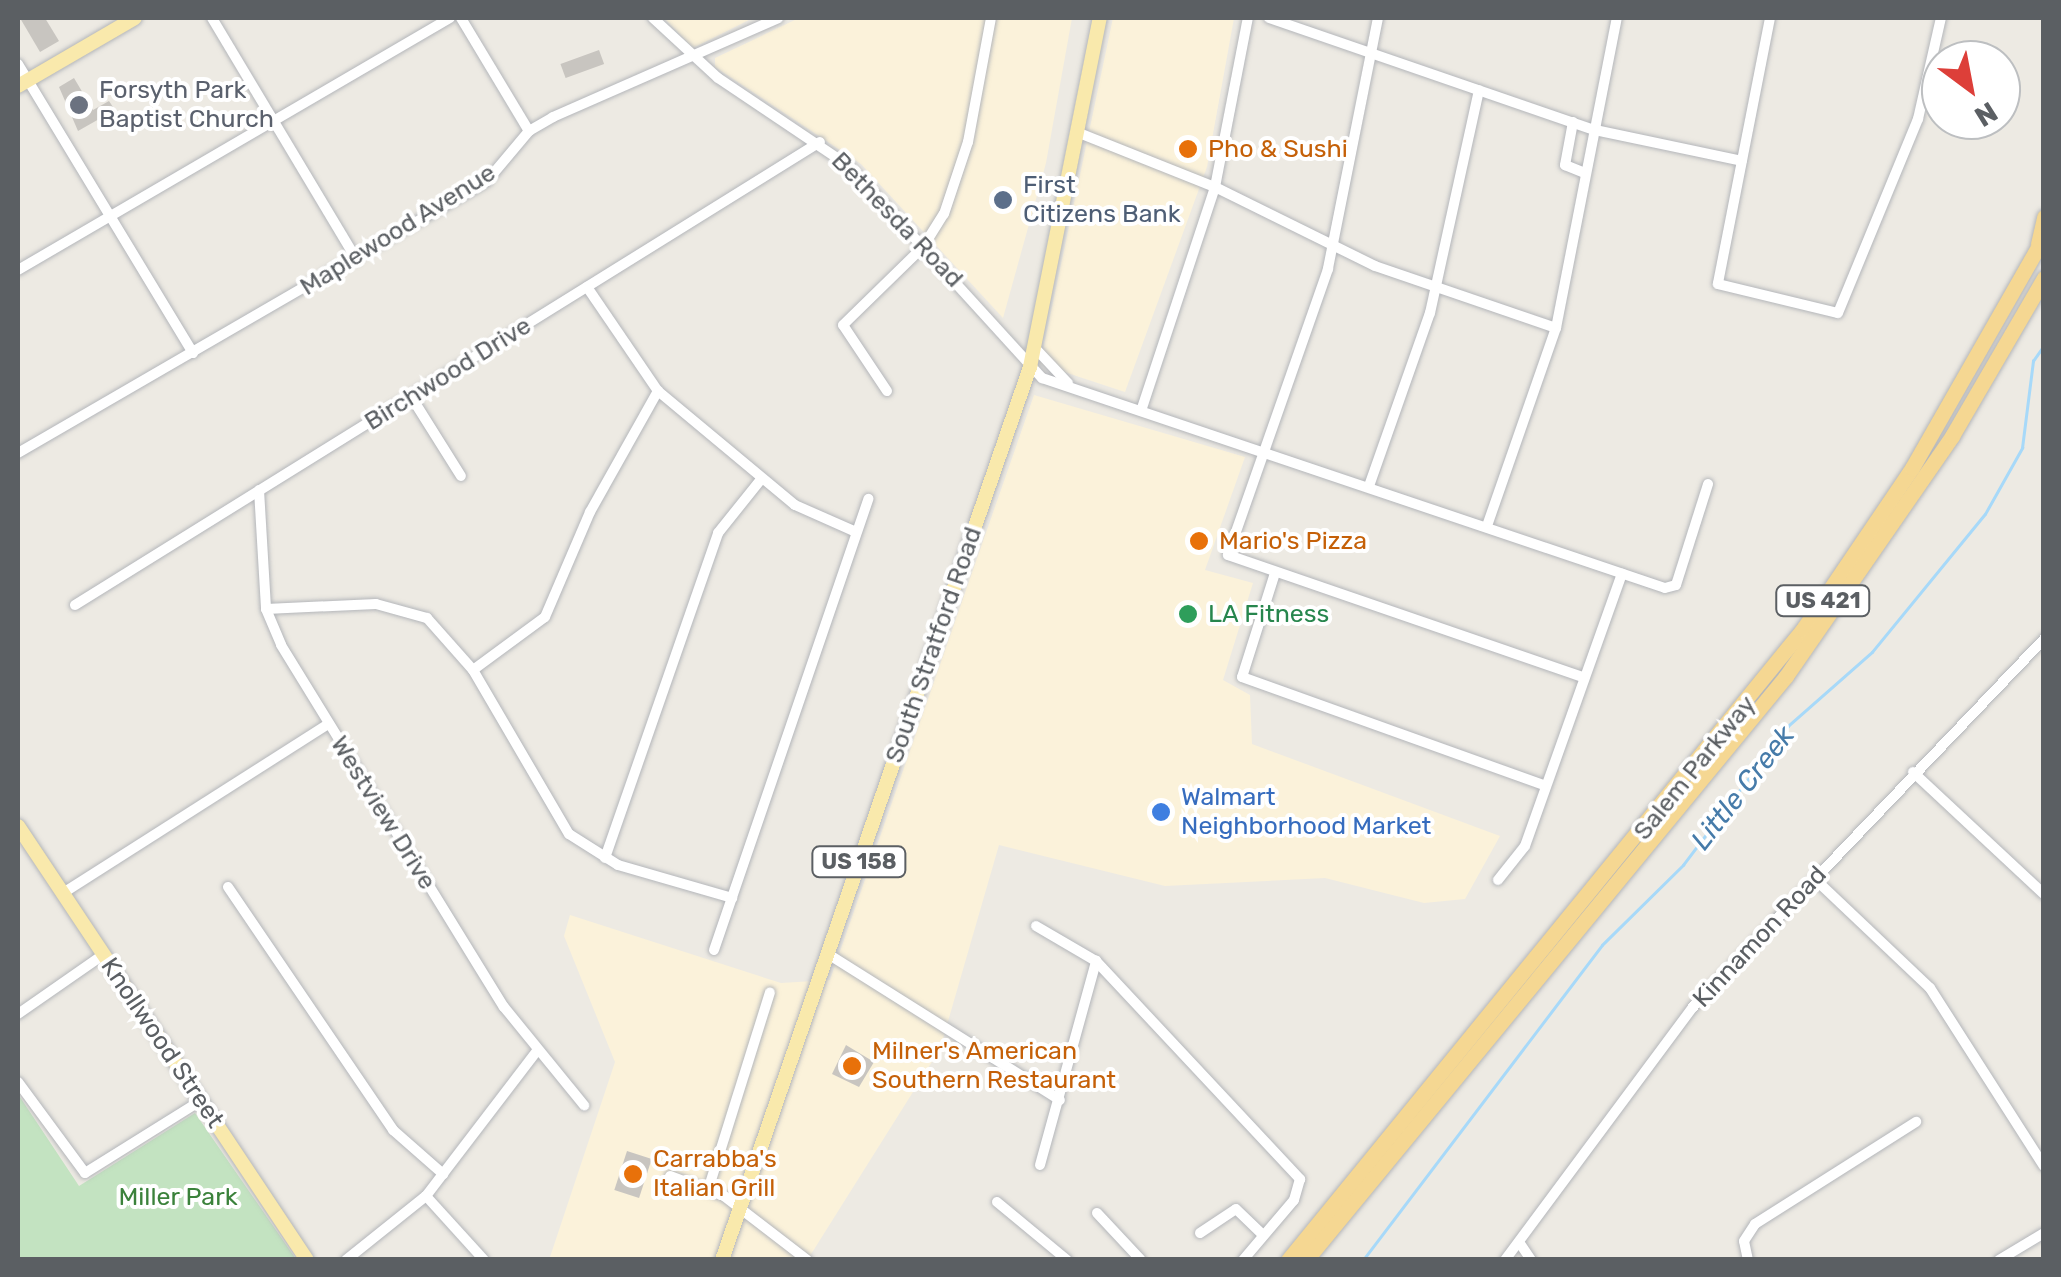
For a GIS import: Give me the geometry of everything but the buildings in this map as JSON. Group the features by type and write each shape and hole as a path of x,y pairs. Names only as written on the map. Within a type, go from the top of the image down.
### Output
{"highway":[{"name":"Salem Parkway","path":"1288,1260 1784,655 1912,468 2041,242 2044,217"},
{"name":"Salem Parkway","path":"1306,1260 1786,676 1943,450 2044,278"}],"main road":[{"path":"21,84 136,18"},
{"name":"South Stratford Road","path":"722,1260 1030,368 1100,18"},
{"name":"Knollwood Street","path":"20,835 308,1260"}],"street":[{"path":"212,18 356,259"},
{"path":"18,270 450,18"},
{"path":"461,18 529,131"},
{"name":"Bethesda Road","path":"653,18 694,60 820,142 923,247 1030,368"},
{"name":"Maplewood Avenue","path":"18,453 487,181 529,131 694,60 778,18"},
{"path":"887,392 843,325 923,247 959,179 991,18"},
{"path":"1142,408 1215,187 1248,18"},
{"path":"1269,18 1595,130 1742,161"},
{"path":"1378,18 1332,248 1228,555 1583,678"},
{"path":"1486,526 1556,328 1617,18"},
{"path":"1770,18 1718,284 1838,313 1918,119 1941,18"},
{"path":"18,64 21,84 192,353"},
{"path":"1370,486 1438,285 1479,90"},
{"path":"1573,122 1565,165 1586,173"},
{"path":"1080,133 1215,187 1332,248 1556,328"},
{"name":"Birchwood Drive","path":"75,606 820,142"},
{"path":"587,287 658,391 795,506 854,531"},
{"path":"1035,348 1068,384"},
{"path":"1030,368 1622,574 1676,584 1708,484"},
{"path":"474,670 546,618 590,512 658,391"},
{"path":"412,398 461,476"},
{"path":"605,858 718,533 762,478"},
{"name":"Westview Drive","path":"259,490 266,609 327,724 536,1052 584,1105"},
{"path":"714,950 854,531 868,500"},
{"path":"1275,573 1242,677 1544,785"},
{"path":"1498,880 1525,846 1622,574"},
{"path":"266,609 404,608 446,633 474,670 570,834 605,858 732,898"},
{"name":"Kinnamon Road","path":"1505,1260 1693,1007 2044,639"},
{"path":"62,893 327,724"},
{"path":"1913,772 2044,894"},
{"path":"1815,879 1930,988 2044,1166"},
{"path":"228,887 392,1130 443,1174"},
{"path":"1036,926 1096,961 1300,1179 1294,1200 1244,1260"},
{"path":"828,954 1060,1100"},
{"path":"18,1014 103,955"},
{"path":"1040,1166 1096,961"},
{"path":"708,1190 770,992"},
{"path":"346,1260 426,1196 536,1052"},
{"path":"18,1082 85,1173 202,1100"},
{"path":"1748,1260 1744,1241 1754,1224 1916,1122"},
{"path":"670,1176 708,1190 739,1208 808,1260"},
{"path":"426,1196 484,1260"},
{"path":"996,1202 1048,1240 1067,1260"},
{"path":"1200,1232 1236,1209 1262,1235"},
{"path":"1097,1213 1141,1260"},
{"path":"1999,1260 2044,1233"},
{"path":"1519,1242 1530,1260"}],"shaded area":[{"path":"664,18 753,18 693,48"},
{"path":"799,18 1072,18 1046,163 1003,318 861,164 715,67 715,58"},
{"path":"1113,18 1234,18 1207,167 1125,392 1040,364"},
{"path":"1034,395 1245,457 1205,570 1253,583 1223,680 1250,695 1252,744 1500,836 1465,899 1424,903 1325,878 1165,886 999,845 940,1049 808,1259 549,1260 615,1062 564,936 570,915 781,983 830,980"}],"green space":[{"name":"Miller Park","path":"18,1094 79,1186 195,1113 296,1259 18,1259"}],"waterway":[{"name":"Little Creek","path":"1363,1260 1602,945 1683,865 1788,726 1872,652 1985,514 2022,448 2033,361 2044,345"}],"place":[{"name":"Forsyth Park Baptist Church","path":"79,105"},
{"name":"Pho & Sushi","path":"1188,149"},
{"name":"First Citizens Bank","path":"1003,200"},
{"name":"Mario's Pizza","path":"1199,541"},
{"name":"LA Fitness","path":"1188,614"},
{"name":"Walmart Neighborhood Market","path":"1161,812"},
{"name":"Milner's American Southern Restaurant","path":"852,1066"},
{"name":"Carrabba's Italian Grill","path":"633,1174"}]}
